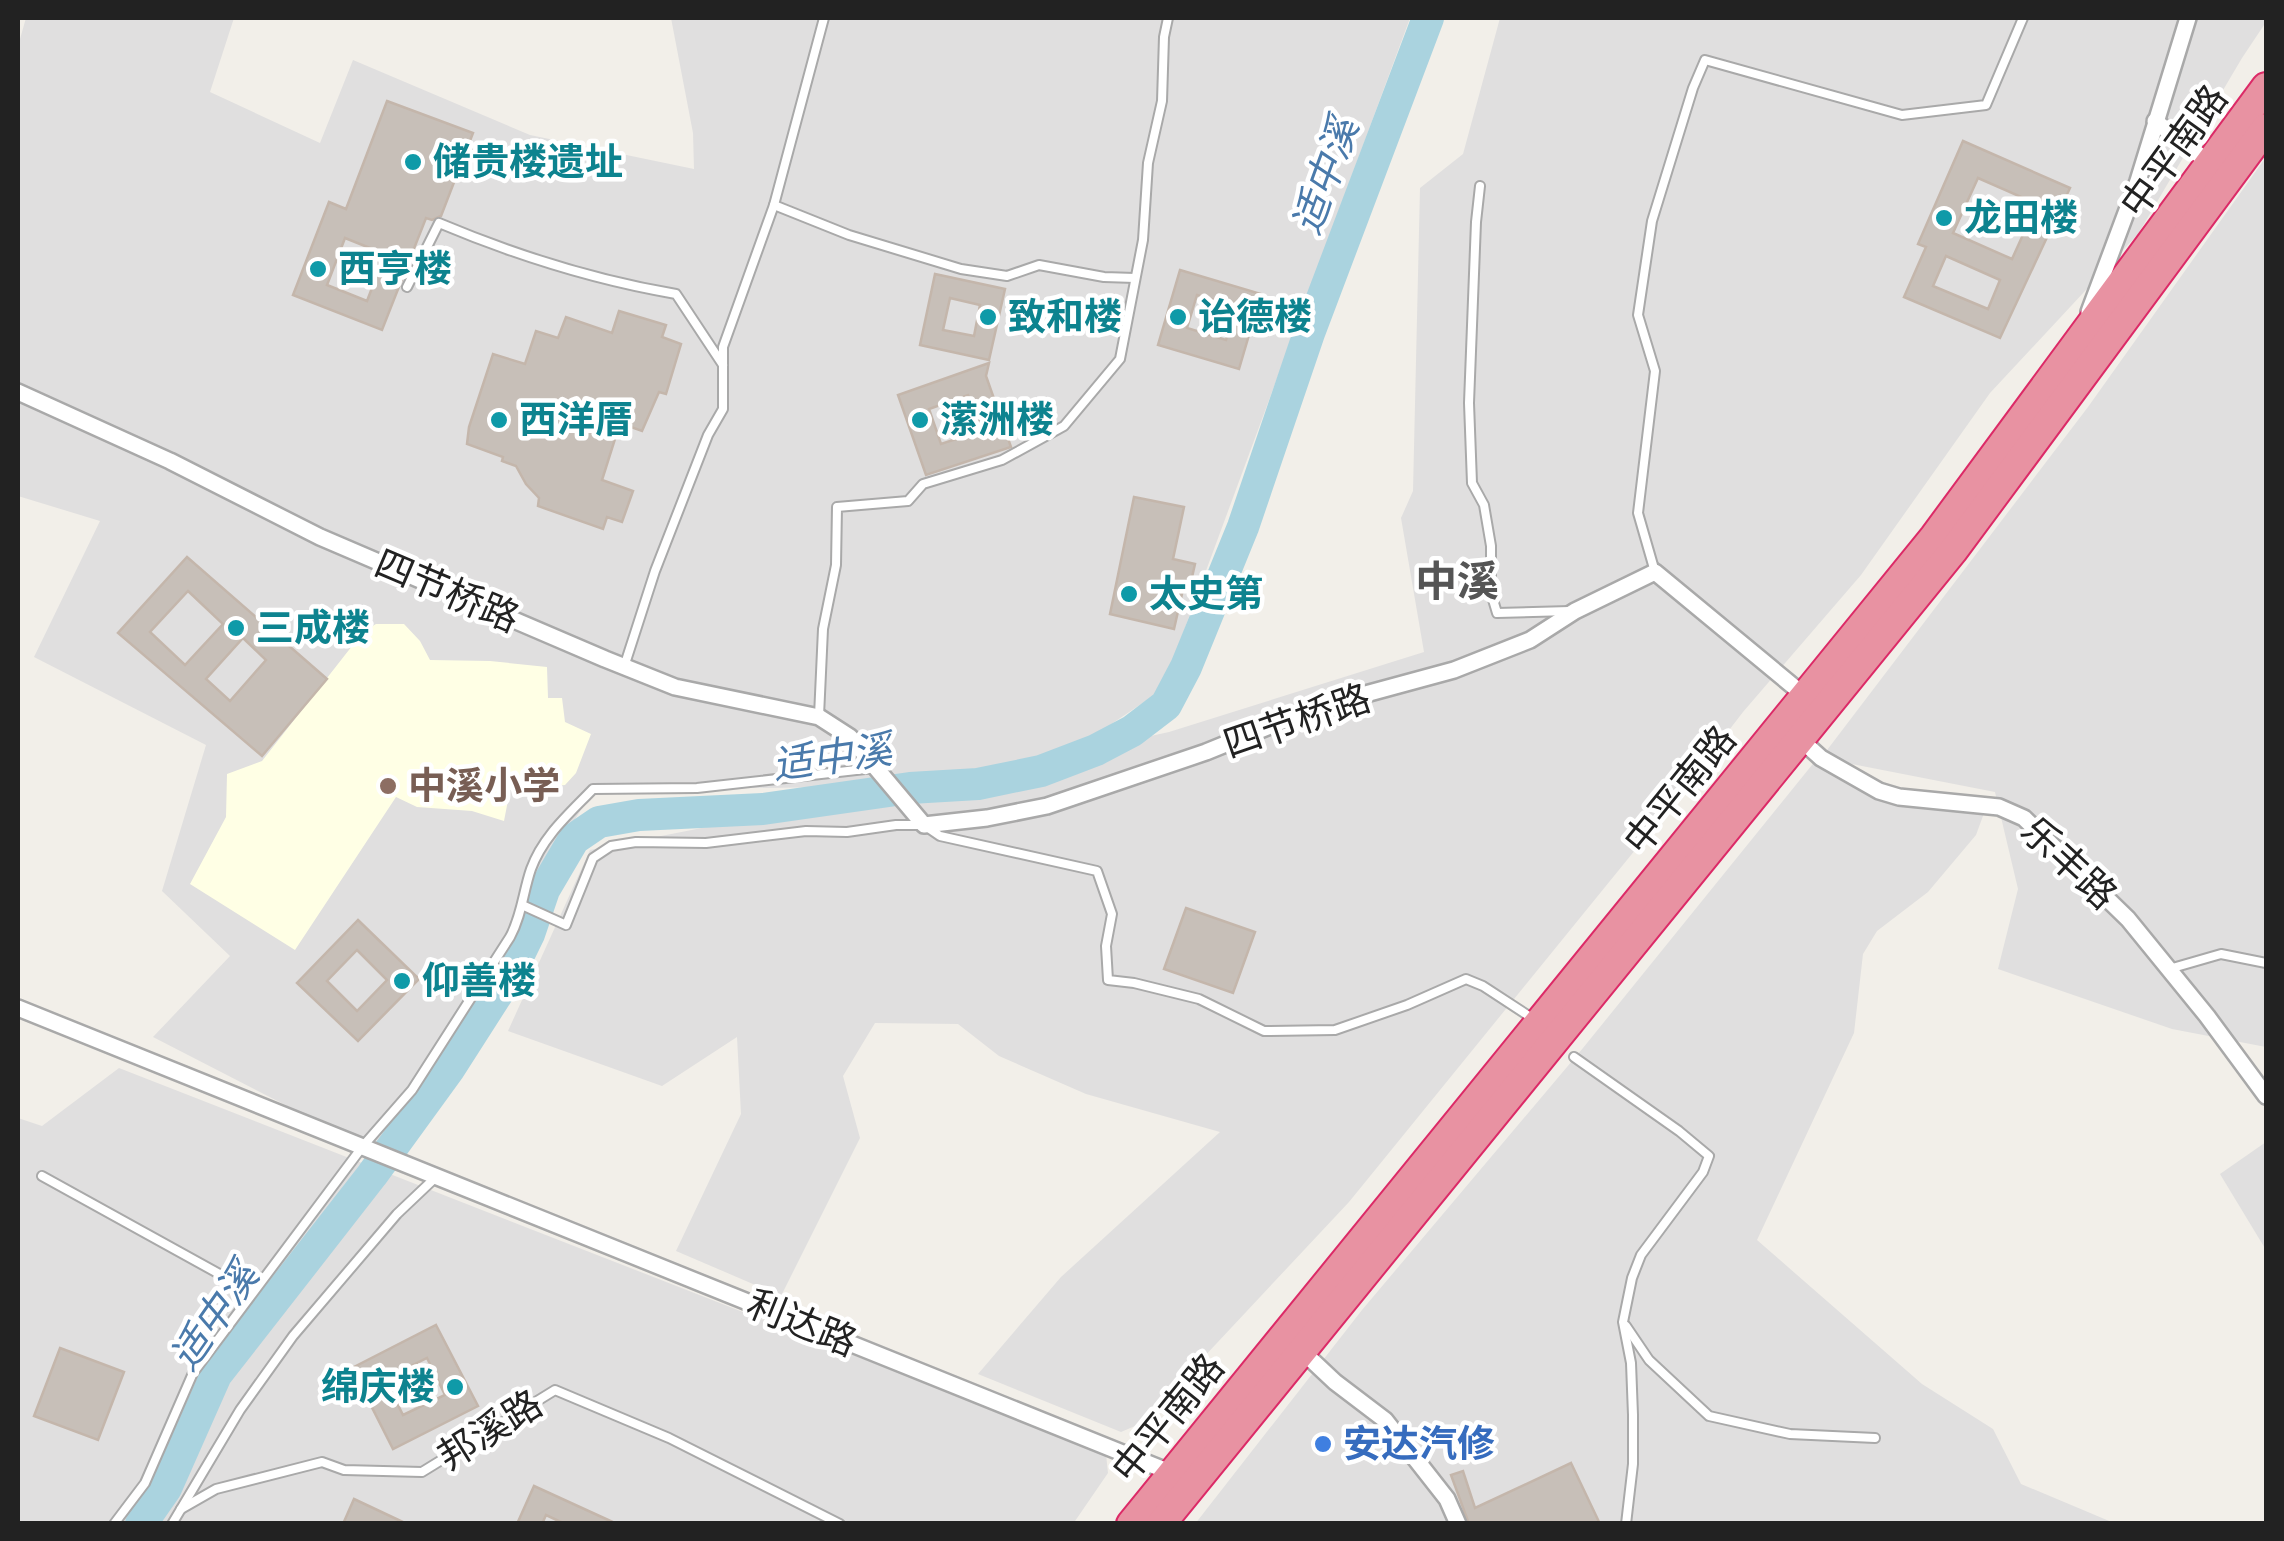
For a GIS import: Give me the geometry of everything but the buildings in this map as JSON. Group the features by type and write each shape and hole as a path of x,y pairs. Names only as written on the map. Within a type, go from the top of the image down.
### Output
{"highway":[{"name":"中平南路","path":"1130,1524 1934,536 2266,87"},
{"path":"1161,1524 1954,551 2266,128"}],"street":[{"path":"2079,344 2138,181 2188,18"},
{"path":"2154,121 2211,164"},
{"name":"四节桥路","path":"18,392 170,461 320,536 624,667 675,687 819,717 850,736 924,825 987,818 1075,797 1206,752 1314,708 1392,689 1492,655 1530,640 1575,611 1656,572"},
{"path":"1656,572 1804,696"},
{"name":"乐丰路","path":"1800,739 1821,758 1879,791 1899,797 2000,806 2024,818 2128,919 2266,1096"},
{"path":"18,1008 368,1148"},
{"name":"利达路","path":"368,1148 1172,1473"},
{"path":"1302,1351 1385,1420 1448,1498 1458,1524"}],"lane":[{"path":"624,667 655,572 708,435 723,409 723,347 774,205 824,18"},
{"path":"819,717 823,629 836,565 837,507 908,501 923,484 1002,460 1064,426 1120,359 1143,240 1148,163 1162,101 1168,18"},
{"path":"1656,572 1638,513 1654,371 1638,316 1652,222 1704,60 1902,115 1956,109 1986,105 2023,18"},
{"path":"1480,186 1469,403 1472,483 1484,506 1496,612 1575,611"},
{"path":"774,205 850,235 961,269 1007,276 1039,265 1104,277 1135,278"},
{"path":"407,288 438,223 530,258 631,286 676,294 723,365"},
{"path":"114,1524 145,1483 194,1374 252,1292 412,1090 510,937 523,906 532,866 546,838 594,790 697,788 878,767"},
{"path":"523,906 566,925 593,858 611,846 636,842 706,843 806,831 848,832 924,825 940,836 1096,871 1112,914 1106,946 1108,980 1199,999 1264,1031 1335,1030 1408,1005 1466,979 1539,1022"},
{"path":"2169,968 2221,954 2266,962"},
{"path":"1574,1057 1708,1156 1704,1172 1641,1255 1632,1278 1623,1322 1631,1363 1633,1415 1633,1464 1626,1524"},
{"path":"42,1176 252,1292"},
{"path":"172,1524 240,1410 293,1336 434,1176"},
{"path":"1623,1322 1650,1360 1709,1416 1790,1434 1875,1438"},
{"name":"邦溪路","path":"181,1509 216,1489 322,1462 344,1470 422,1472 555,1390 669,1438 840,1524"}],"shaded area":[{"path":"26,18 234,18 210,92 320,143 353,60 530,135 694,169 693,133 671,18 1410,18 1162,690 1086,741 1023,764 1169,732 1424,652 1401,518 1413,491 1420,188 1463,154 1500,18 2266,18 2266,22 2138,234 1990,393 1861,575 1743,712 1349,1202 1142,1423 1121,1432 978,1374 1061,1277 1220,1132 1086,1094 999,1056 958,1024 875,1023 843,1076 860,1138 781,1296 676,1251 741,1114 737,1037 662,1086 508,1031 590,850 914,786 593,790 373,1150 153,1037 230,956 162,891 206,745 34,657 100,521 18,496 18,46"},
{"path":"2266,157 2266,1047 2172,1029 1998,969 2018,889 1995,792 1821,758 2088,407"},
{"name":"中溪小学","path":"376,624 404,624 420,641 430,660 547,667 548,698 562,698 565,722 591,734 576,773 565,785 510,790 504,821 472,811 417,807 396,797 295,950 190,884 226,817 227,774 262,761 363,632"},
{"path":"1816,760 1879,797 1987,805 1976,835 1928,892 1877,931 1863,954 1854,1033 1757,1240 1922,1384 1993,1429 2021,1484 2114,1523 1195,1524 1362,1310 1583,1048"},
{"path":"119,1068 1106,1454 1108,1473 1073,1524 18,1524 18,1118 42,1126"},
{"path":"2266,1142 2266,1250 2220,1174"}],"waterway":[{"name":"适中溪","path":"141,1524 166,1488 216,1375 372,1175 449,1069 508,977 544,890 574,839 599,822 639,815 763,809 910,788 978,784 1041,771 1132,731 1166,705 1186,667 1243,527 1309,333 1428,18"}],"place":[{"name":"储贵楼遗址","path":"413,162"},
{"name":"龙田楼","path":"1944,218"},
{"name":"西亨楼","path":"318,269"},
{"name":"致和楼","path":"988,317"},
{"name":"诒德楼","path":"1178,317"},
{"name":"西洋厝","path":"499,420"},
{"name":"潆洲楼","path":"920,420"},
{"name":"太史第","path":"1129,594"},
{"name":"三成楼","path":"236,628"},
{"name":"中溪小学","path":"388,786"},
{"name":"仰善楼","path":"402,981"},
{"name":"绵庆楼","path":"455,1387"},
{"name":"安达汽修","path":"1323,1444"}],"district":[{"name":"中溪","path":"1457,581"}]}
